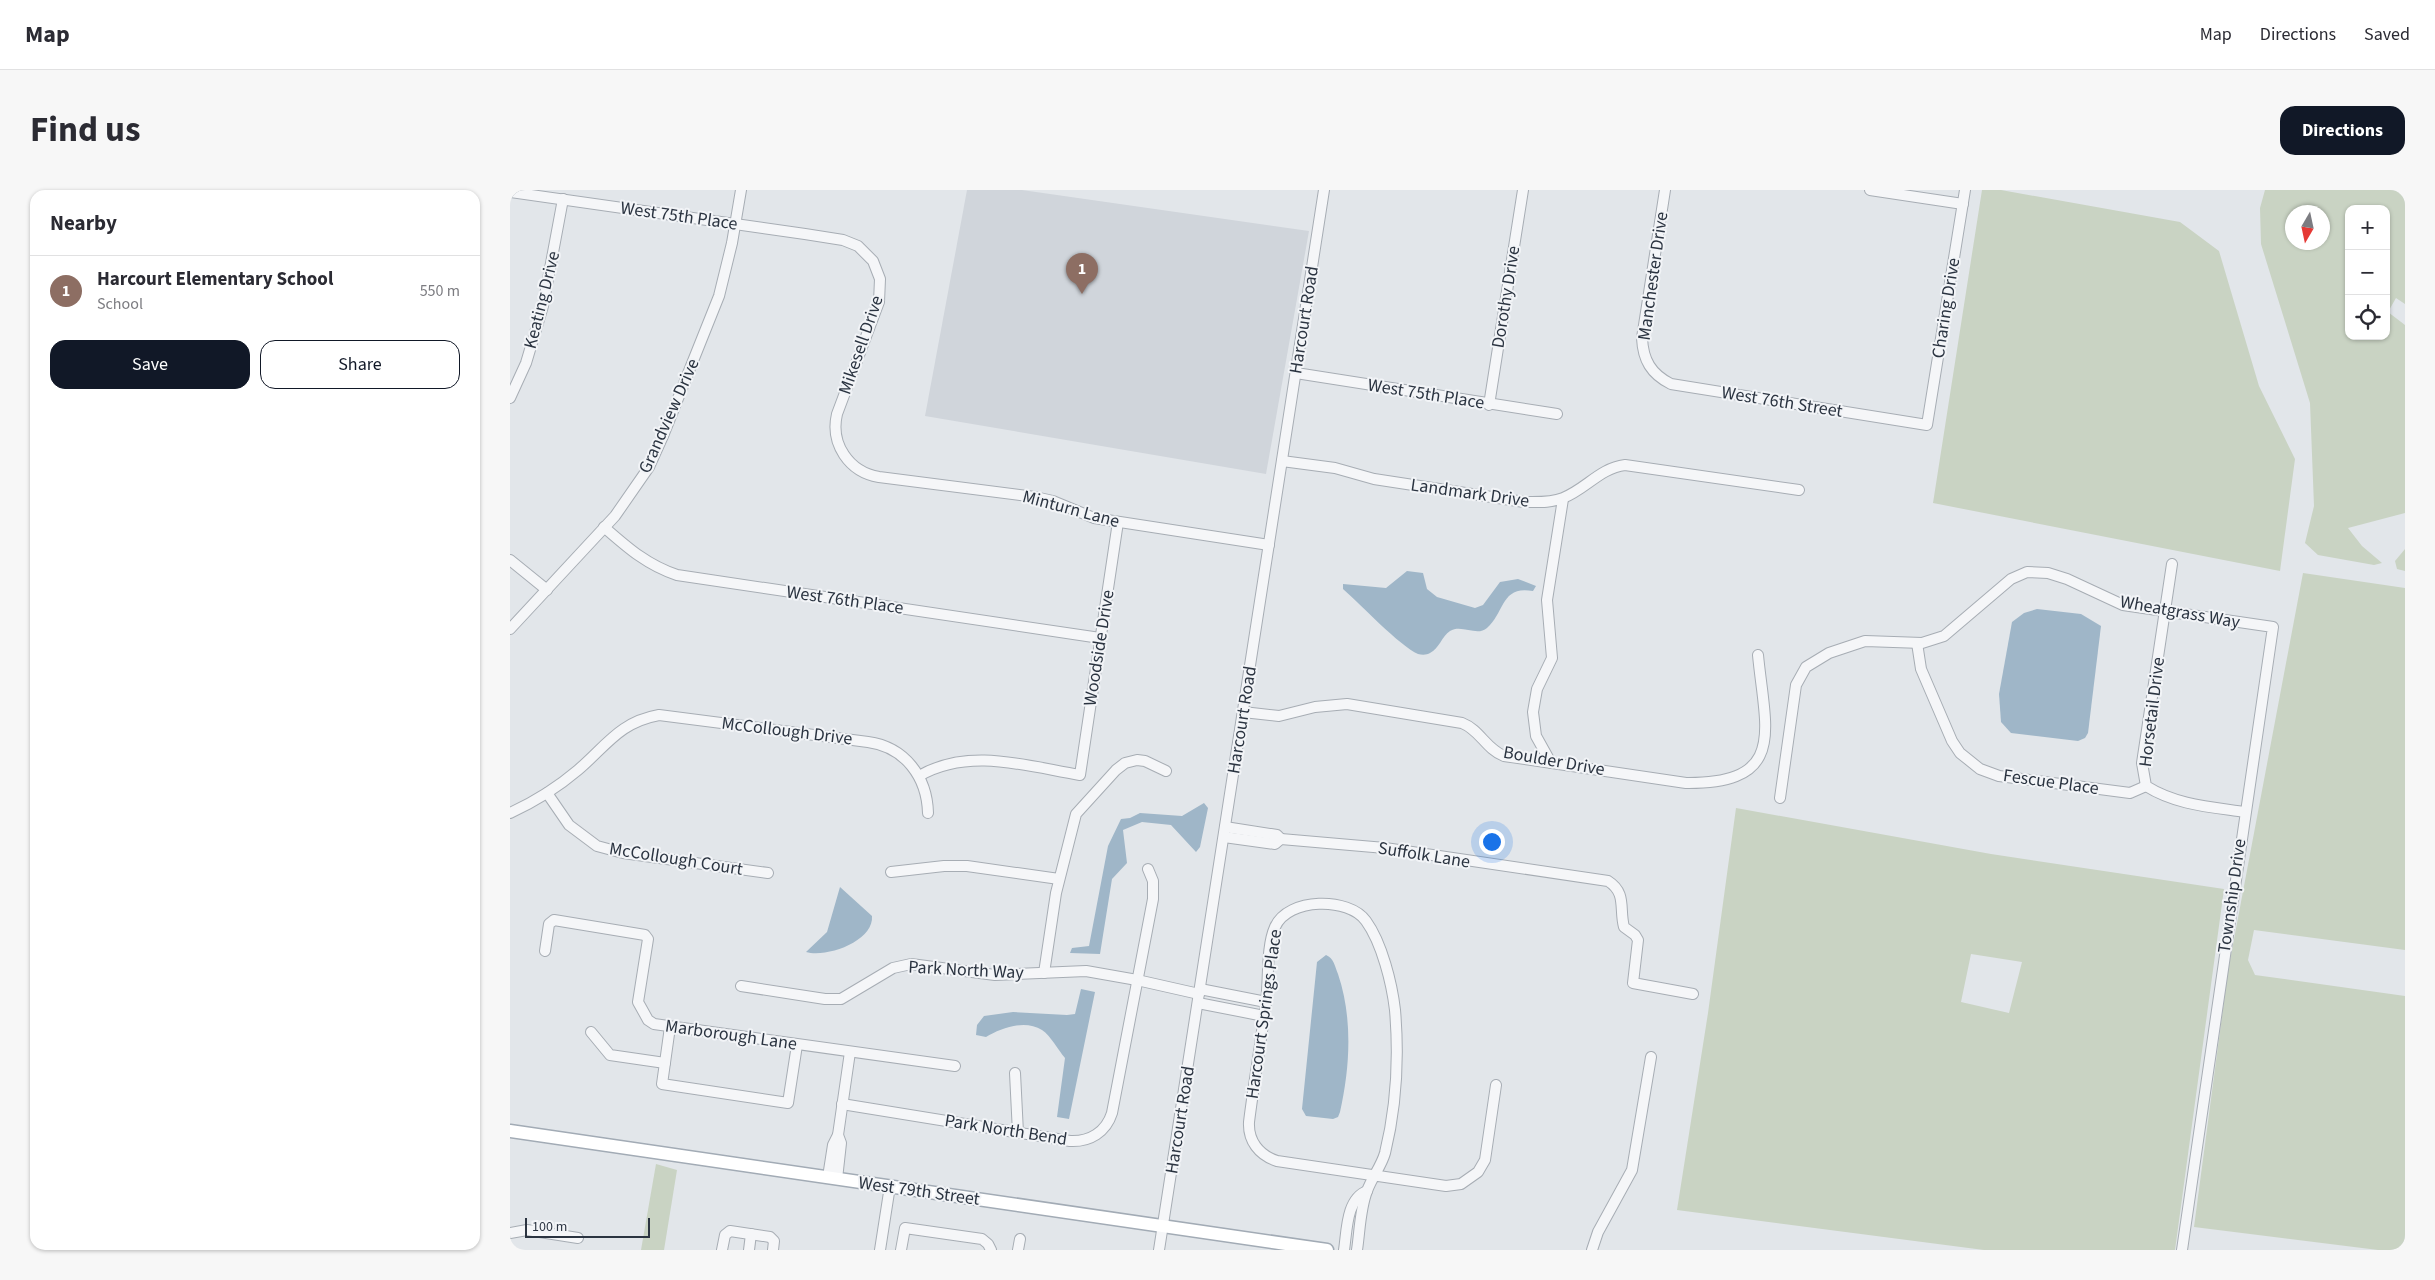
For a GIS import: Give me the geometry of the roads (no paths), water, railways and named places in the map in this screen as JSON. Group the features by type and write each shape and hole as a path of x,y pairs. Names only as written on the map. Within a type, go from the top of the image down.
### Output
{"main road":[{"name":"West 79th Street","path":"510,1131 1327,1250"}],"street":[{"name":"Grandview Drive","path":"510,629 604,527 641,481 663,436 716,303 736,224 741,190"},
{"name":"Harcourt Road","path":"1159,1250 1324,190"},
{"name":"Dorothy Drive","path":"1489,405 1523,190"},
{"name":"Manchester Drive","path":"1647,362 1642,342 1643,327 1665,190"},
{"path":"1870,190 1963,204"},
{"name":"Charing Drive","path":"1927,426 1965,190"},
{"name":"West 75th Place","path":"510,192 847,241"},
{"name":"Keating Drive","path":"510,398 523,370 541,312 552,268 563,199"},
{"name":"Mikesell Drive","path":"847,241 862,249 872,261 879,275 881,286 878,305 836,418 837,438 848,460"},
{"name":"West 76th Street","path":"1647,362 1651,370 1660,379 1671,384 1927,426"},
{"name":"West 75th Place","path":"1296,374 1557,414"},
{"name":"Minturn Lane","path":"848,460 859,470 872,476 1041,498 1094,518 1269,545"},
{"name":"Landmark Drive","path":"1282,461 1335,468 1374,479 1524,502 1544,502 1563,498 1607,470 1625,465 1800,490"},
{"path":"1551,763 1536,736 1533,712 1537,689 1551,664 1553,656 1547,600 1563,498"},
{"name":"Woodside Drive","path":"919,776 941,765 973,759 1080,774 1118,522"},
{"name":"West 76th Place","path":"604,527 645,562 677,575 1100,638"},
{"path":"510,560 546,590"},
{"name":"Horsetail Drive","path":"2172,564 2142,762 2146,786 2161,796 2182,802 2245,812"},
{"name":"Wheatgrass Way","path":"1780,798 1796,685 1806,667 1829,654 1865,641 1917,643 1944,636 2011,579 2027,572 2048,573 2066,579 2123,605 2273,627"},
{"name":"Township Drive","path":"2182,1250 2273,627"},
{"name":"Fescue Place","path":"1917,643 1921,669 1952,741 1960,753 1980,769 1999,776 2130,793 2146,786"},
{"name":"Boulder Drive","path":"1243,712 1279,716 1323,706 1356,705 1462,723 1474,729 1493,750 1501,755 1694,783 1718,782 1733,778 1754,767 1759,758 1765,723 1758,655"},
{"name":"McCollough Drive","path":"510,813 546,793 578,770 620,730 637,720 659,715 872,742 898,753 907,760 919,776"},
{"path":"1044,973 1060,880 1076,814 1116,770 1125,763 1137,760 1156,764 1166,771"},
{"path":"919,776 926,794 928,813"},
{"name":"McCollough Court","path":"546,793 569,825 597,846 623,853 768,874"},
{"name":"Suffolk Lane","path":"1224,832 1275,844 1281,839 1385,848 1608,881 1616,887 1620,894 1624,927 1635,935 1638,940 1633,983 1694,994"},
{"path":"891,872 944,866 967,866 1060,880"},
{"name":"Park North Bend","path":"842,1104 1018,1133 1081,1141 1096,1135 1105,1127 1112,1113 1154,895 1153,881 1148,869"},
{"name":"Harcourt Springs Place","path":"1314,904 1346,908 1364,918 1383,959 1391,986 1396,1025 1396,1079 1385,1151 1374,1176 1277,1162 1265,1156 1256,1147 1250,1134 1249,1122 1266,1002 1275,927 1291,909 1302,905 1314,904"},
{"name":"Marborough Lane","path":"545,951 549,924 554,920 645,934 648,940 639,1006 649,1021 670,1027 955,1066"},
{"name":"Park North Way","path":"741,986 832,1000 850,995 893,968 906,964 995,975 1086,971 1137,980 1199,995"},
{"path":"1199,995 1266,1002"},
{"path":"1199,995 1264,1016"},
{"path":"670,1027 662,1084 788,1103 797,1045"},
{"path":"591,1032 610,1055 665,1063"},
{"path":"832,1178 833,1145 838,1135 850,1052"},
{"path":"1592,1250 1598,1232 1632,1170 1651,1057"},
{"path":"1015,1072 1018,1133"},
{"path":"1357,1250 1367,1191 1374,1176 1446,1186 1468,1181 1478,1172 1485,1160 1496,1085"},
{"path":"880,1250 890,1186"},
{"path":"1344,1250 1353,1204 1359,1194 1367,1191"},
{"path":"902,1250 905,1228 982,1239 991,1250"},
{"path":"510,1233 527,1230 578,1238"},
{"path":"722,1250 725,1234 728,1231 772,1238 774,1242 773,1250"},
{"path":"749,1250 751,1234"},
{"path":"1018,1250 1020,1239"}],"water":[{"path":"1407,571 1423,573 1427,589 1437,597 1475,608 1483,605 1500,582 1518,579 1536,586 1533,591 1523,590 1509,596 1493,622 1487,628 1479,631 1455,629 1450,631 1433,651 1421,655 1401,643 1343,589 1343,584 1386,588"},
{"path":"2037,609 2081,614 2101,626 2088,733 2085,738 2078,741 2011,733 2001,722 1999,694 2012,622 2024,613"},
{"path":"1204,803 1208,808 1200,847 1196,852 1171,825 1142,822 1123,830 1127,863 1112,879 1100,954 1070,953 1072,948 1089,946 1108,846 1121,819 1130,818 1140,813 1182,816"},
{"path":"840,887 872,916 871,925 858,940 848,946 825,952 806,952 827,932"},
{"path":"1326,955 1333,960 1338,974 1343,991 1348,1025 1346,1078 1340,1112 1338,1117 1333,1119 1306,1116 1302,1109 1317,962"},
{"path":"1081,989 1095,992 1069,1119 1057,1117 1065,1058 1042,1030 1028,1025 1021,1025 1006,1028 986,1037 976,1035 977,1025 984,1016 1013,1012 1075,1014"}],"place":[{"name":"Harcourt Elementary School","path":"1082,294"}]}
